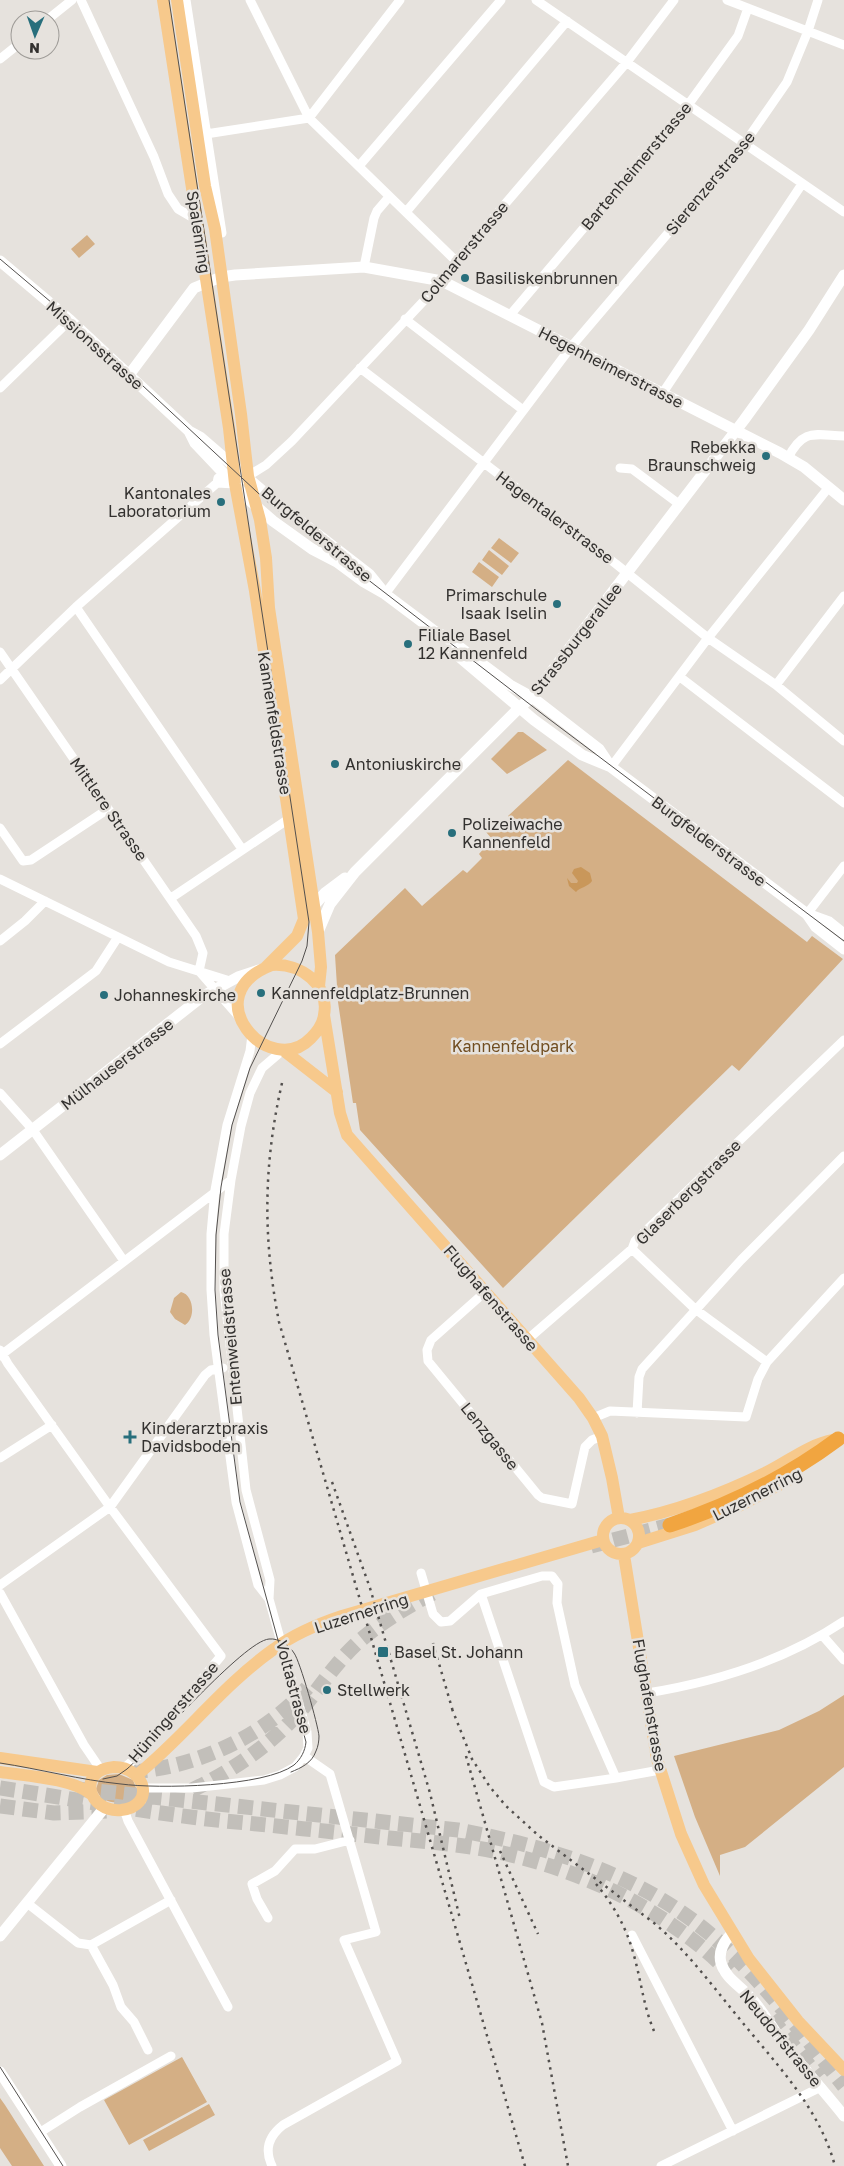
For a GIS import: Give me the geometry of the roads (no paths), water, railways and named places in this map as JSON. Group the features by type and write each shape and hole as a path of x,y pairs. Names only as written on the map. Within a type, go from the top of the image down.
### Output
{"highway":[{"path":"669,1522 712,1510 760,1488 842,1440"}],"main road":[{"name":"Spalenring","path":"163,0 207,282 233,465"},
{"name":"Spalenring","path":"177,0 205,186 215,230 248,476"},
{"name":"Kannenfeldstrasse","path":"233,465 295,816 314,904 321,967 319,986"},
{"name":"Kannenfeldstrasse","path":"248,476 257,508 266,558 267,588 295,816 304,919"},
{"path":"304,919 297,936 265,968 250,977 241,988 238,1002 240,1018 252,1035 265,1044 284,1050 337,1092"},
{"path":"265,968 279,965 294,966 309,975 319,986 324,1003 324,1015 317,1030 307,1042 284,1050"},
{"name":"Flughafenstrasse","path":"324,1015 340,1113 347,1135 579,1398 593,1418 602,1436 624,1519"},
{"name":"Luzernerring","path":"624,1519 707,1499 770,1470 821,1443 842,1440"},
{"name":"Luzernerring","path":"638,1543 696,1525 771,1491 826,1456 842,1440"},
{"path":"624,1519 637,1528 638,1543 633,1551 618,1555 608,1550 603,1540 604,1528 608,1523 624,1519"},
{"name":"Luzernerring","path":"137,1775 185,1731 237,1678 273,1649 312,1627 342,1616 603,1540"},
{"name":"Flughafenstrasse","path":"624,1554 660,1770 682,1834 704,1885 749,1959 798,2021 844,2070"},
{"path":"0,1758 99,1771 109,1768 124,1768 137,1775 143,1788 143,1793 138,1802 124,1809 115,1810 97,1803 86,1790 52,1780 0,1772"},
{"path":"91,1794 91,1782 99,1771"}],"street":[{"path":"60,10 72,0"},
{"path":"81,0 154,157 168,194 178,209 190,216 197,217"},
{"name":"Spalenring","path":"186,0 226,260 221,277"},
{"path":"250,0 308,118 456,261"},
{"path":"206,134 308,118 400,0"},
{"path":"359,166 501,0"},
{"path":"536,0 844,212"},
{"name":"Colmarerstrasse","path":"235,484 272,460 448,274 456,261 627,62 674,0"},
{"path":"727,0 844,45"},
{"name":"Sierenzerstrasse","path":"385,594 571,347 744,144 787,82 808,31 818,0"},
{"name":"Bartenheimerstrasse","path":"510,315 688,106 738,36 748,8"},
{"path":"406,212 567,21"},
{"path":"0,59 10,51"},
{"path":"662,394 802,184"},
{"path":"364,267 374,218 377,211 389,197"},
{"name":"Missionsstrasse","path":"0,261 70,320 189,431 200,437 248,476"},
{"name":"Hegenheimerstrasse","path":"129,375 194,288 221,277 364,267 442,280 788,458 804,467 844,500"},
{"name":"Strassburgerallee","path":"318,932 330,904 355,872 532,697 735,431 809,330 844,275"},
{"path":"405,319 523,410"},
{"path":"0,388 70,320"},
{"name":"Hagentalerstrasse","path":"360,368 627,573 708,638 776,685 844,741"},
{"name":"Missionsstrasse","path":"189,431 194,443 235,484"},
{"path":"788,458 796,442 802,438 810,436 844,436"},
{"path":"214,449 223,448 230,439"},
{"path":"0,680 76,607 216,483 218,475 216,465"},
{"path":"620,468 632,469 679,504"},
{"name":"Burgfelderstrasse","path":"248,476 272,499 369,574 385,594"},
{"path":"216,483 235,484"},
{"name":"Burgfelderstrasse","path":"235,484 257,508 312,549 337,562 364,582 385,594 510,684 532,697 599,749 611,767"},
{"path":"611,767 708,638 829,487"},
{"path":"776,685 844,596"},
{"path":"76,607 242,849"},
{"name":"Burgfelderstrasse","path":"433,630 442,642 520,707 582,755 611,767 807,914 829,922 844,934"},
{"name":"Mittlere Strasse","path":"0,652 201,944 202,960 199,971"},
{"path":"680,677 844,803"},
{"path":"0,828 23,861 30,860 108,809"},
{"path":"171,898 242,849 295,816"},
{"path":"807,914 844,866"},
{"name":"Strassburgerallee","path":"304,919 314,904 332,887 355,872"},
{"path":"0,879 169,962 230,980"},
{"path":"0,941 25,922 44,902"},
{"name":"Burgfelderstrasse","path":"807,914 816,927 844,949"},
{"path":"0,1044 96,971 118,937"},
{"name":"Mülhauserstrasse","path":"0,1155 213,989 230,980 265,968"},
{"path":"199,971 240,1018"},
{"name":"Entenweidstrasse","path":"252,1035 250,1052 227,1124 215,1190 211,1234 211,1290 218,1368 236,1502 258,1585 269,1599"},
{"name":"Glaserbergstrasse","path":"528,1340 632,1249 635,1241 844,1040"},
{"name":"Entenweidstrasse","path":"269,1599 270,1580 246,1490 224,1290 224,1234 241,1126 255,1080 262,1068 284,1050"},
{"path":"0,1093 33,1130 124,1260"},
{"path":"637,1413 639,1377 642,1369 695,1309 844,1156"},
{"path":"110,1507 1,1353 215,1190 231,1180"},
{"path":"632,1249 695,1309 767,1362"},
{"path":"593,1418 610,1411 742,1418 748,1415 758,1379 767,1362 844,1278"},
{"name":"Lenzgasse","path":"485,1292 431,1340 427,1350 428,1361 542,1498 572,1504 585,1447 592,1440 602,1436"},
{"path":"0,1585 110,1507 205,1375 211,1370 231,1367"},
{"path":"0,1458 52,1425"},
{"name":"Hüningerstrasse","path":"110,1507 221,1656 137,1757 124,1768"},
{"path":"421,1573 432,1614 441,1622 450,1621 481,1594 542,1576 552,1576 558,1584 558,1602 576,1685 616,1778"},
{"path":"0,1592 99,1771"},
{"path":"481,1594 544,1782 554,1787 660,1770"},
{"name":"Voltastrasse","path":"143,1788 200,1787 264,1780 288,1771 304,1756 308,1743 307,1732 269,1599"},
{"path":"646,1693 685,1687 717,1678 770,1658 822,1635 844,1621"},
{"path":"822,1635 844,1660"},
{"path":"272,2166 269,2145 272,2134 283,2125 397,2061 344,1940 376,1932 330,1774 324,1768 304,1756"},
{"path":"0,1936 105,1807"},
{"path":"124,1809 128,1821 228,2007"},
{"path":"268,1918 257,1899 252,1884 275,1871 295,1850 315,1849 350,1840"},
{"path":"27,1903 78,1943 92,1945 170,1900"},
{"name":"Neudorfstrasse","path":"733,1933 727,1937 721,1950 721,1962 724,1970 730,1979 751,1998 784,2044 844,2116"},
{"path":"632,1935 733,2131"},
{"path":"92,1945 121,2007 134,2022 148,2050"},
{"path":"40,2133 80,2107 171,2056"},
{"path":"0,2072 60,2166"},
{"path":"660,2166 822,2088"}],"tunnel":[{"path":"591,1546 670,1525"},
{"path":"192,1790 223,1774 265,1745 302,1709 334,1668 356,1644 374,1629 435,1592"},
{"path":"132,1772 181,1764 228,1746 272,1720 291,1705 308,1687"},
{"path":"0,1788 197,1818 450,1844 511,1855 571,1873 628,1899 682,1932 729,1972"},
{"path":"78,1789 458,1830 528,1845 595,1867 659,1898 717,1940 768,1992 844,2086"},
{"path":"0,1806 54,1813 110,1811"},
{"path":"771,2018 819,2078"}],"tram line":[{"path":"0,1763 90,1780 138,1786 210,1785 260,1778 280,1772 294,1765 299,1760 304,1752 306,1742 240,1502 218,1335 215,1290 216,1235 221,1187 232,1125 250,1068 302,961 307,946 309,922 169,0"},
{"path":"0,259 71,319 271,505 545,716 844,941"},
{"path":"103,1779 117,1776 127,1769 220,1675 257,1644 269,1639 276,1640 289,1647 297,1658 319,1736 319,1742 312,1759 302,1767 291,1772"},
{"path":"0,2067 63,2166"}],"railway":[{"path":"282,1083 271,1144 267,1202 270,1261 279,1322 525,2166"},
{"path":"332,1482 370,1588 430,1793 460,1919"},
{"path":"433,1643 454,1715"},
{"path":"452,1709 472,1759 490,1787 506,1806 539,1836 666,1933 698,1968 795,2087 818,2124 835,2166"},
{"path":"466,1756 542,2023 568,2166"},
{"path":"500,1851 538,1934"},
{"path":"596,1884 613,1908 627,1934 654,2031"}],"place":[{"name":"Basiliskenbrunnen","path":"465,278"},
{"name":"Rebekka Braunschweig","path":"766,456"},
{"name":"Kantonales Laboratorium","path":"221,502"},
{"name":"Primarschule Isaak Iselin","path":"557,604"},
{"name":"Filiale Basel 12 Kannenfeld","path":"408,644"},
{"name":"Antoniuskirche","path":"335,764"},
{"name":"Polizeiwache Kannenfeld","path":"452,833"},
{"name":"Kannenfeldplatz-Brunnen","path":"261,993"},
{"name":"Johanneskirche","path":"104,995"},
{"name":"Kinderarztpraxis Davidsboden","path":"130,1437"},
{"name":"Basel St. Johann","path":"383,1652"},
{"name":"Stellwerk","path":"327,1690"}],"park label":[{"name":"Kannenfeldpark","path":"513,1046"}]}
